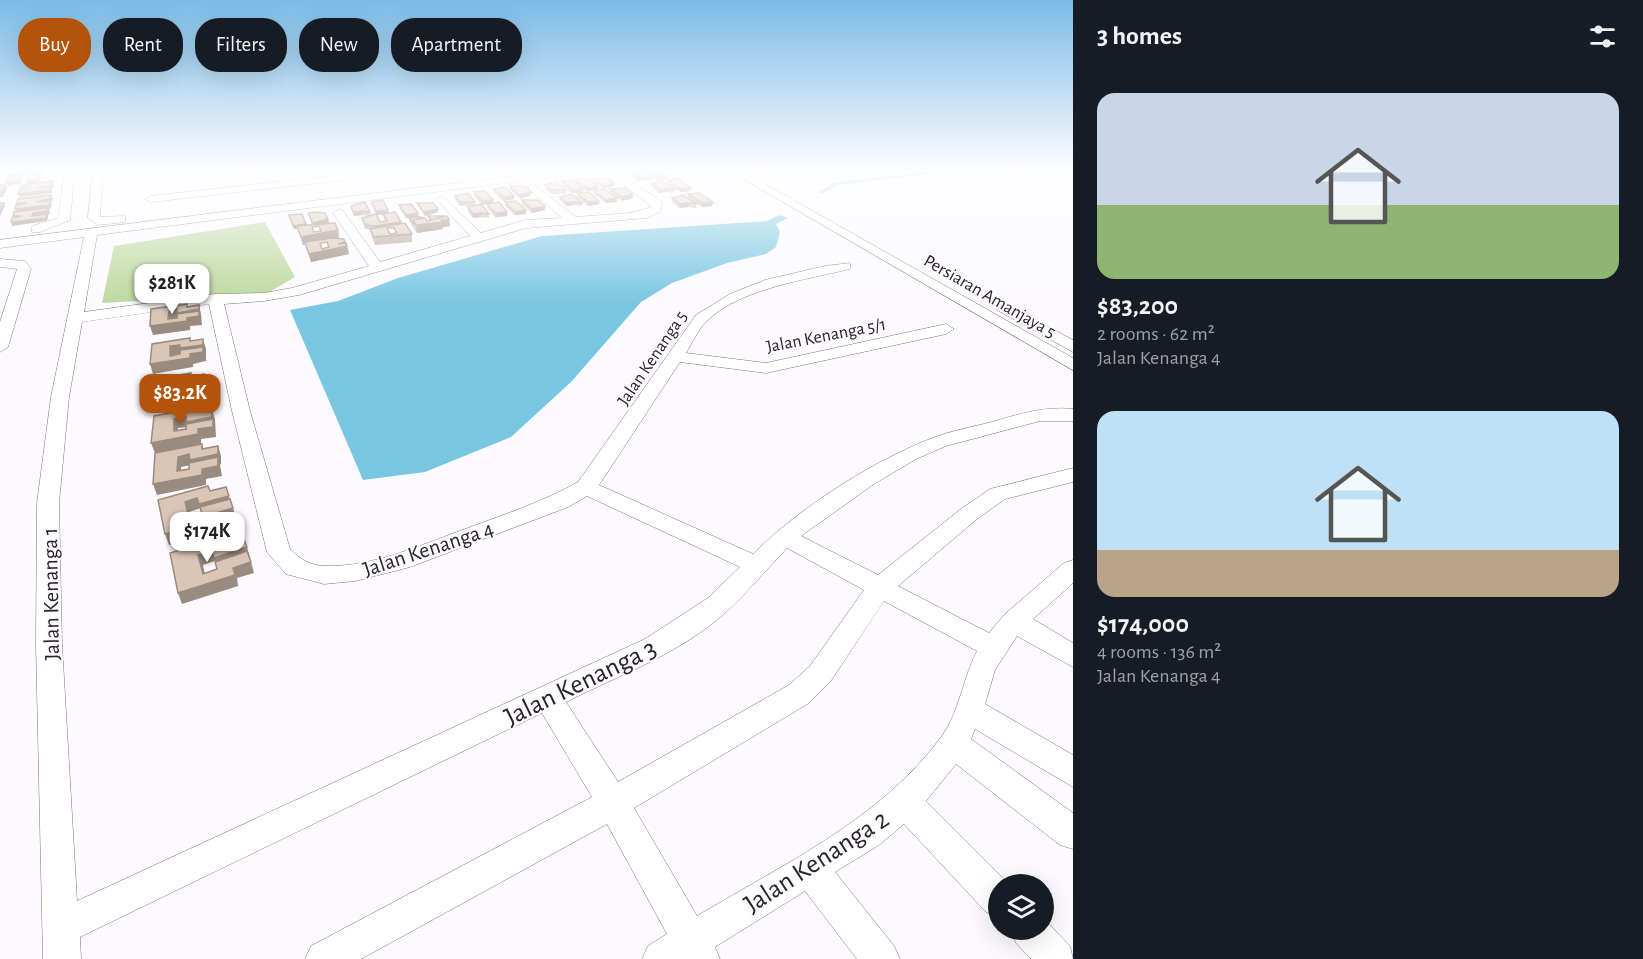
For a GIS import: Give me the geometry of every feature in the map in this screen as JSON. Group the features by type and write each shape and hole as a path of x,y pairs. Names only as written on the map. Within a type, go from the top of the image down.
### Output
{"street":[{"path":"0,233 47,227 64,220 65,215"},
{"name":"Jalan Kenanga 1","path":"62,959 49,644 48,503 60,396 95,226 94,215"},
{"path":"0,244 95,226 187,215"},
{"path":"340,215 377,267"},
{"path":"457,215 478,237"},
{"path":"567,215 573,220"},
{"path":"76,318 215,298 264,297 294,292 525,225 638,215"},
{"name":"Persiaran Amanjaya 5","path":"811,215 1073,364"},
{"name":"Persiaran Amanjaya 5","path":"833,215 1073,346"},
{"path":"0,263 20,264 24,269 0,347"},
{"name":"Jalan Kenanga 5","path":"586,487 677,357 700,318 725,301 763,284 845,266"},
{"name":"Jalan Kenanga 4","path":"215,298 241,411 279,552 295,568 324,575 355,572 402,561 560,502 586,487"},
{"name":"Jalan Kenanga 5/1","path":"677,357 766,368 946,329"},
{"name":"Jalan Kenanga 3","path":"61,927 654,647 717,606 784,537 867,479 909,455 939,442 1039,415 1056,413 1073,416"},
{"path":"324,959 613,803 799,694 820,674 881,586 969,514 998,495 1073,475"},
{"path":"586,487 757,564"},
{"path":"784,537 881,586 993,647"},
{"name":"Jalan Kenanga 2","path":"684,953 809,868 867,833 905,802 954,744 969,710 981,670 993,647 1014,621 1069,576"},
{"path":"1014,621 1073,656"},
{"path":"548,698 613,803 684,953"},
{"path":"969,710 1073,772"},
{"path":"954,744 1072,833"},
{"path":"905,802 988,888"},
{"path":"809,868 881,959"},
{"path":"1039,940 1057,959"}],"green space":[{"path":"265,222 295,277 266,294 102,303 114,246"}],"water":[{"path":"779,215 788,218 776,224 780,232 776,247 766,254 727,263 672,283 641,302 571,382 511,437 425,472 363,480 290,310 338,301 398,278 542,236 767,221"}],"building":[{"path":"47,215 46,218 11,222 12,218 22,216 13,216"},
{"path":"289,215 302,215 306,224 293,226"},
{"path":"309,215 326,215 328,219 313,223"},
{"path":"376,215 380,222 387,221 383,215 397,215 401,222 375,226 365,225 362,218"},
{"path":"428,216 445,216 431,220"},
{"path":"447,216 449,219 441,220 443,222 416,225 413,220 425,218 427,221"},
{"path":"422,217 413,220 413,223 409,218"},
{"path":"335,223 338,230 301,237 297,226","holes":["319,226 321,231 314,232 312,227"]},
{"path":"405,223 412,234 374,237 370,229","holes":["387,228 394,228 397,233 390,234"]},
{"path":"333,238 344,239 345,242 338,244 346,243 347,246 309,254 305,242","holes":["327,242 329,247 322,249 320,243"]},
{"path":"187,304 187,307 199,305 199,309 177,313 177,309 169,311 168,319 177,318 177,314 199,311 199,316 187,318 187,321 150,326 151,309"},
{"path":"190,338 190,341 203,339 203,345 180,348 180,345 170,346 170,356 180,354 180,350 203,347 203,352 190,354 190,358 150,364 152,344"},
{"path":"191,373 191,377 204,374 205,380 180,385 180,380 170,382 169,393 180,391 180,387 205,383 205,389 191,392 191,396 148,403 150,380"},
{"path":"197,408 198,412 212,410 212,417 186,422 186,417 174,419 174,431 186,429 186,424 213,419 213,427 198,429 198,434 151,443 154,416"},
{"path":"202,444 202,449 218,446 218,454 190,460 189,454 178,457 177,471 189,469 189,463 218,457 218,466 202,469 202,475 153,484 155,453"},
{"path":"208,486 210,491 226,487 229,496 199,504 197,498 185,502 189,517 202,514 200,507 230,499 233,508 216,513 218,519 165,534 158,500"},
{"path":"224,536 226,543 243,537 247,547 214,558 212,551 198,555 203,574 217,569 215,562 247,551 251,562 233,568 235,575 178,593 170,553"}]}
